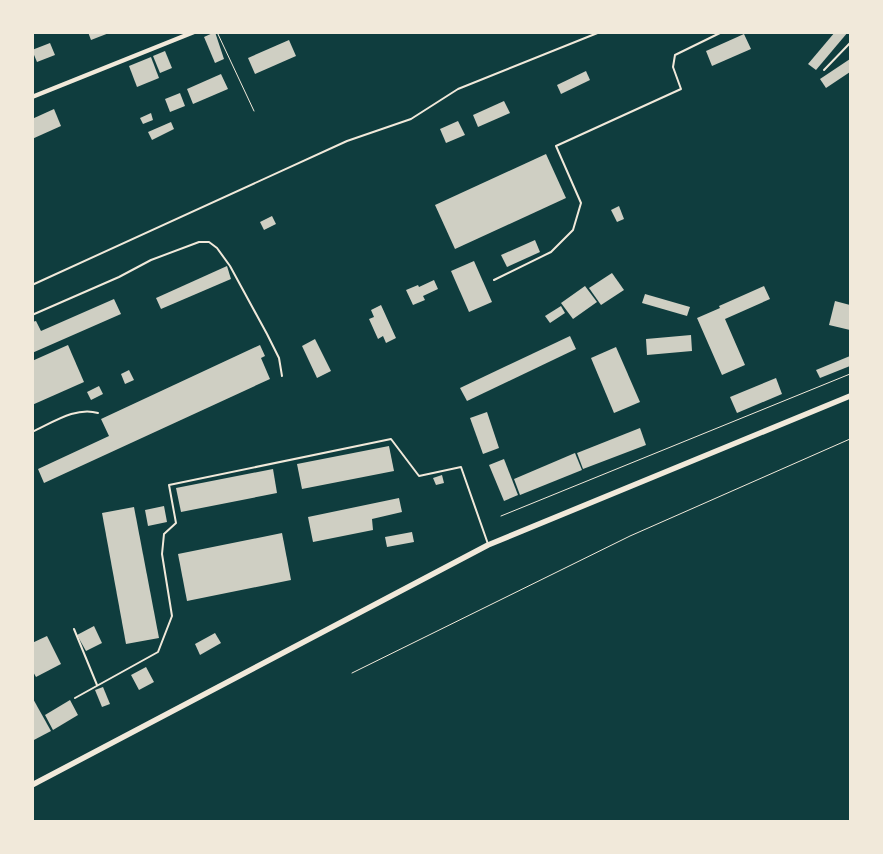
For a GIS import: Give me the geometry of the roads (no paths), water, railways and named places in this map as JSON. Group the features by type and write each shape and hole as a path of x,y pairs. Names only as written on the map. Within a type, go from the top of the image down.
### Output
{"street":[{"path":"32,97 194,32"},
{"path":"32,785 488,545 850,396"}],"lane":[{"path":"32,285 347,141 412,119 458,89 600,32"},
{"path":"494,280 552,252 573,230 581,203 556,146 681,90 673,67 675,55 722,32"},
{"path":"824,70 850,43"},
{"path":"32,314 119,277 151,260 198,242 210,242 217,248 230,266 267,334 279,358 282,376"},
{"path":"32,432 80,411 98,413"},
{"path":"75,698 158,652 172,616 162,554 164,534 176,523 169,485 391,439 419,476 461,467 488,545"},
{"path":"74,629 98,685"}]}
